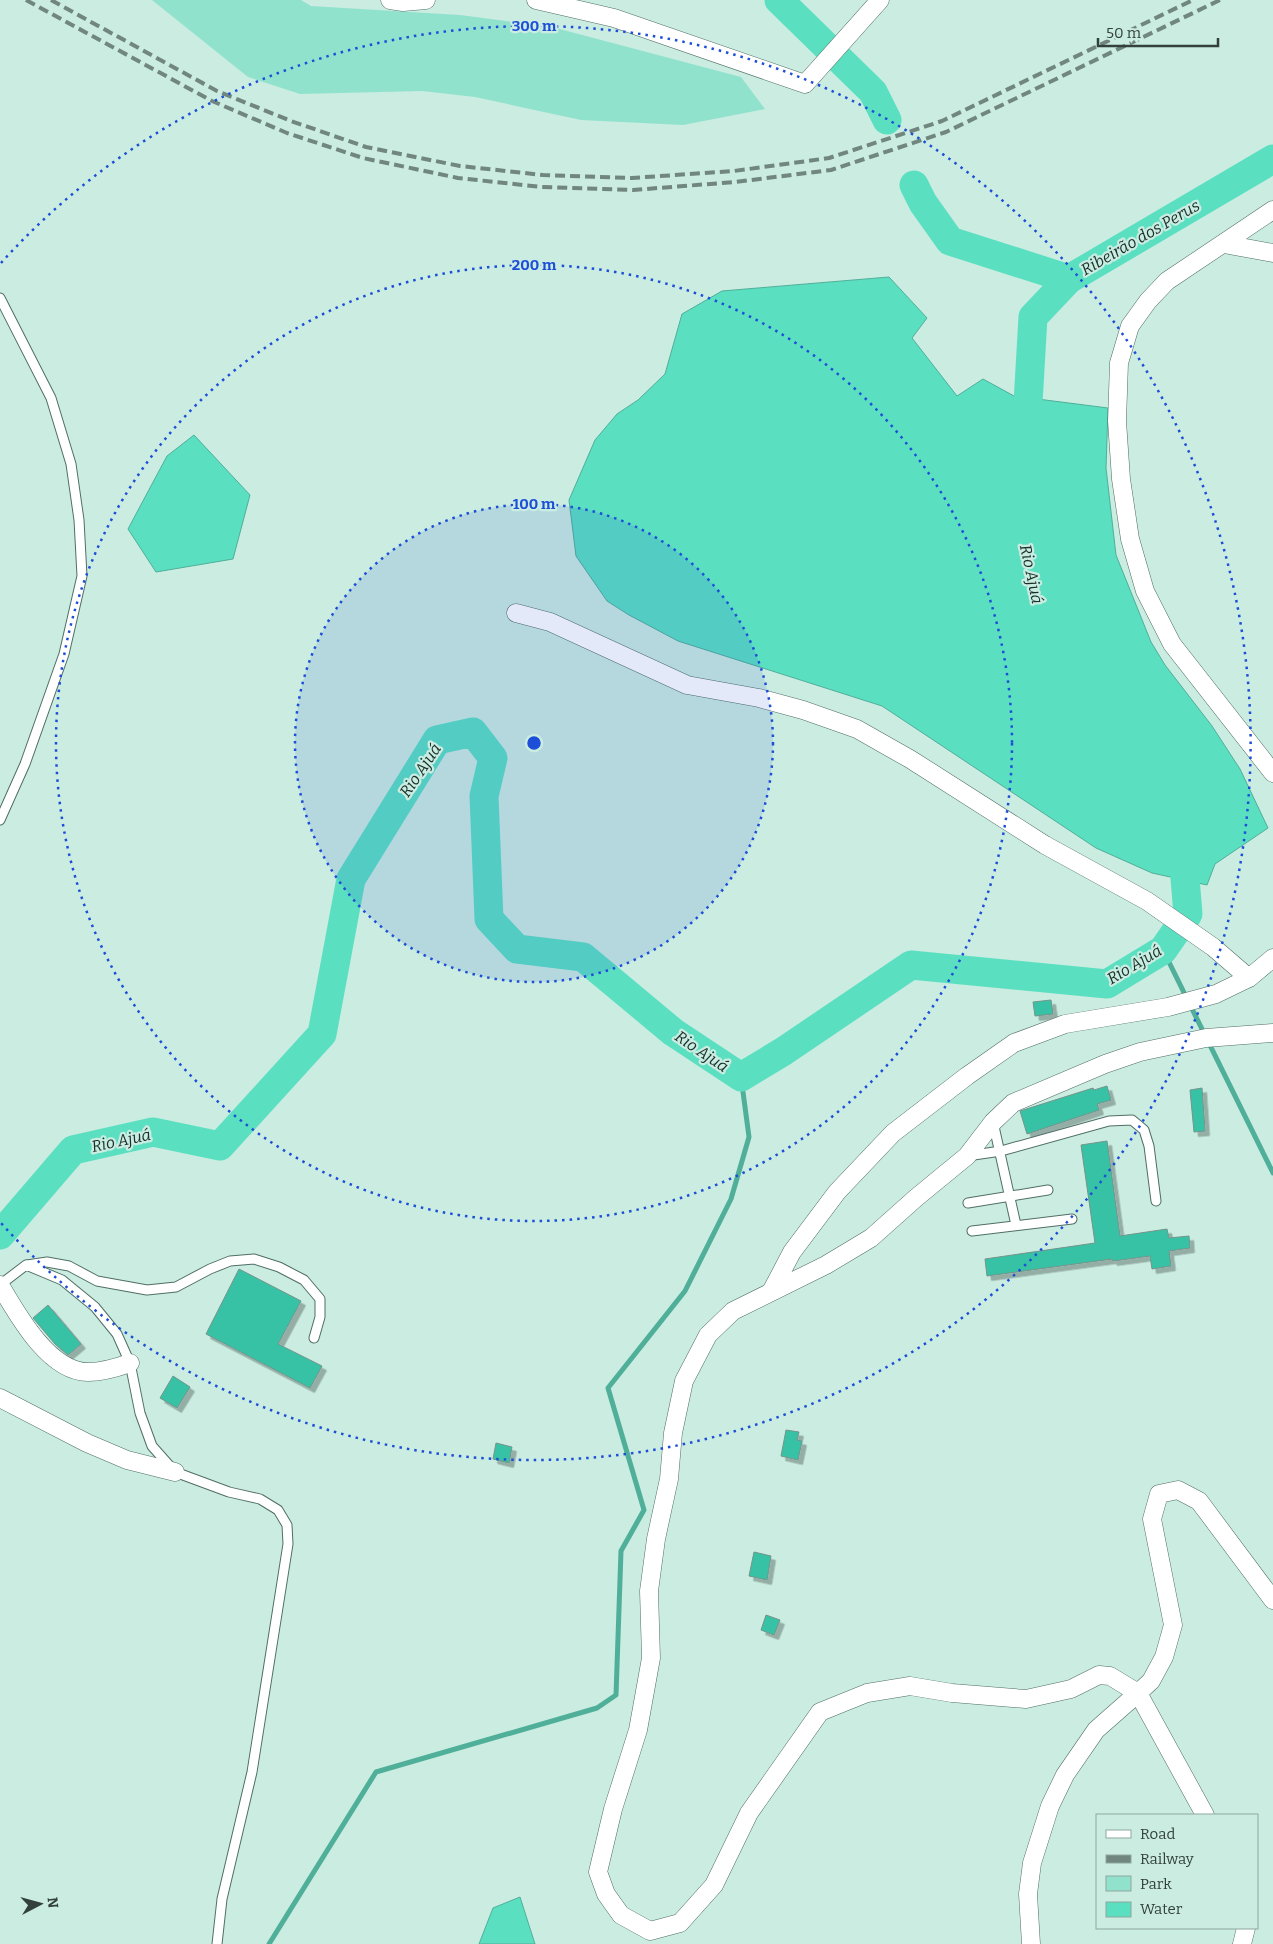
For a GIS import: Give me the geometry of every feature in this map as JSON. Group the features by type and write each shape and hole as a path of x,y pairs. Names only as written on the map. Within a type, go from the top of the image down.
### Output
{"street":[{"path":"390,0 403,2 426,0"},
{"path":"536,0 614,18 805,84 880,0"},
{"path":"1273,210 1167,281 1148,301 1130,326 1119,363 1117,421 1121,479 1130,538 1145,591 1172,644 1273,773"},
{"path":"1224,244 1273,253"},
{"path":"516,613 550,622 687,685 759,698 803,710 857,730 910,759 1044,845 1147,901 1219,952 1249,978"},
{"path":"772,1290 792,1252 837,1192 893,1133 967,1076 1014,1043 1065,1024 1168,1007 1216,994 1249,978 1273,958"},
{"path":"1204,1814 1138,1692 1110,1676 1099,1675 1072,1689 1026,1699 952,1693 910,1686 867,1693 820,1712 749,1813 714,1885 680,1923 650,1931 621,1915 606,1894 598,1872 613,1809 638,1730 651,1658 649,1591 656,1539 669,1479 673,1433 684,1382 708,1335 733,1310 826,1265 871,1238 916,1197 967,1156 993,1122 1013,1104 1105,1064 1140,1052 1206,1038 1273,1033"},
{"path":"0,1285 27,1328 45,1351 64,1365 86,1373 109,1370 130,1363"},
{"path":"0,1398 87,1443 126,1460 175,1472"},
{"path":"1031,1944 1028,1894 1032,1863 1050,1806 1065,1774 1096,1730 1151,1681 1164,1657 1173,1625 1152,1519 1159,1494 1178,1490 1199,1501 1273,1600"},
{"path":"1242,1944 1246,1929"}],"lane":[{"path":"0,298 51,398 71,464 79,520 82,576 64,654 25,764 0,820"},
{"path":"967,1156 1001,1151 1109,1121 1132,1120 1144,1130 1149,1146 1156,1200"},
{"path":"993,1122 1016,1225"},
{"path":"968,1203 1048,1190"},
{"path":"972,1231 1072,1219"},
{"path":"0,1285 26,1265 47,1262 69,1266 97,1281 147,1290 176,1287 230,1261 254,1259 279,1267 304,1280 320,1299 320,1317 314,1338"},
{"path":"26,1265 62,1280 95,1307 117,1334 130,1363 140,1413 152,1446 175,1472 229,1492 260,1499 278,1510 287,1525 288,1544 252,1772 222,1899 217,1944"}],"green space":[{"path":"152,0 301,0 311,6 460,15 552,27 741,77 765,109 683,125 581,120 475,97 422,91 300,94 248,77"}],"water":[{"path":"889,277 927,318 912,338 957,396 983,379 1014,396 1108,408 1106,468 1116,555 1151,642 1165,665 1212,726 1240,769 1268,828 1215,864 1207,885 1152,873 1096,848 882,706 678,641 607,601 576,556 569,500 595,440 617,414 638,400 665,374 682,314 722,291"},
{"path":"194,435 250,495 233,559 156,572 128,529 167,456"},
{"path":"520,1897 535,1944 479,1944 493,1908"}],"building":[{"path":"1051,1000 1053,1014 1035,1016 1033,1002"},
{"path":"1107,1086 1111,1100 1097,1104 1099,1110 1027,1134 1020,1111 1093,1088 1094,1090"},
{"path":"1202,1088 1205,1131 1194,1132 1190,1090"},
{"path":"1107,1141 1120,1236 1167,1229 1169,1238 1189,1236 1190,1248 1169,1251 1171,1266 1152,1269 1150,1256 1113,1261 1112,1259 987,1276 985,1259 1095,1243 1081,1145"},
{"path":"239,1269 301,1301 278,1344 322,1366 310,1388 206,1334"},
{"path":"48,1305 81,1344 68,1355 55,1344 33,1318"},
{"path":"173,1376 190,1387 177,1408 160,1398"},
{"path":"786,1430 799,1432 797,1440 802,1441 798,1460 781,1456"},
{"path":"496,1443 512,1447 509,1463 493,1459"},
{"path":"754,1552 771,1556 767,1580 749,1576"},
{"path":"766,1615 780,1620 774,1635 761,1630"}],"waterway":[{"name":"Ribeirão dos Perus","path":"779,0 873,92 887,120"},
{"name":"Ribeirão dos Perus","path":"1026,438 1033,317 1069,279 1273,159"},
{"name":"Ribeirão dos Perus","path":"914,185 923,203 950,241 1069,279"},
{"name":"Rio Ajuá","path":"0,1235 73,1150 153,1132 220,1146 322,1034 351,879 437,740 473,732 493,758 484,796 489,919 517,949 583,957 673,1032 741,1077 784,1051 911,965 1107,984 1163,950 1188,914 1182,842"},
{"path":"1163,950 1273,1173"},
{"path":"269,1944 376,1772 597,1708 616,1695 621,1551 644,1510 608,1388 685,1291 731,1199 749,1137 741,1077"}],"railway":[{"path":"26,0 212,101 287,133 363,158 458,178 542,187 633,190 735,182 831,170 946,132 1220,0"},
{"path":"51,0 217,91 291,121 366,147 460,166 543,175 632,178 734,171 829,158 942,121 1193,0"}]}
